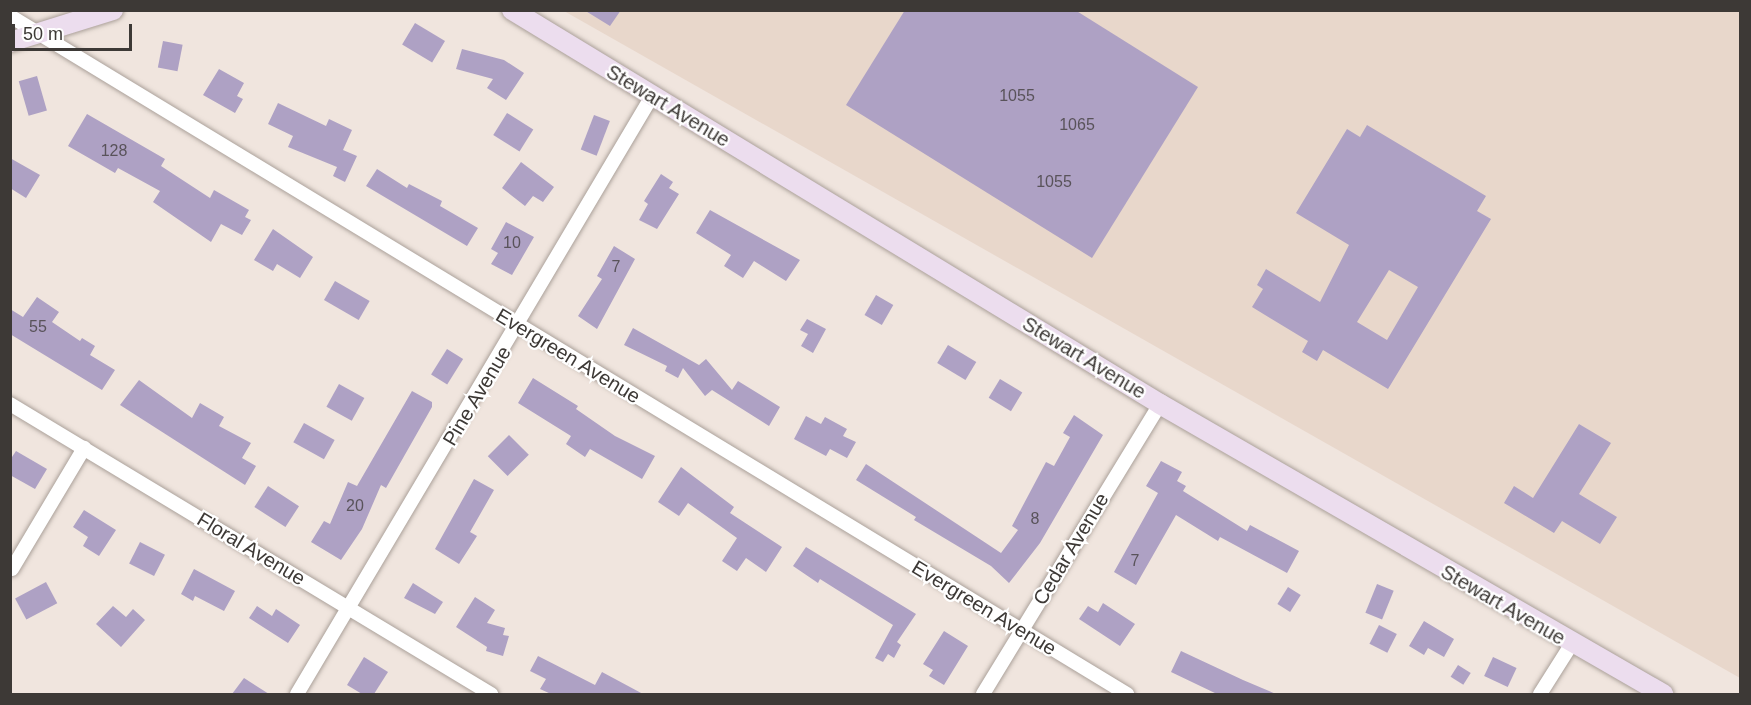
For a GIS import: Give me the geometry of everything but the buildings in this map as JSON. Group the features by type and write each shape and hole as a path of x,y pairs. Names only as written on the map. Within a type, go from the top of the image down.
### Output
{"main road":[{"path":"10,42 113,10"},
{"name":"Stewart Avenue","path":"512,10 1160,404 1570,645 1663,694"}],"street":[{"name":"Evergreen Avenue","path":"10,16 1127,694"},
{"name":"Pine Avenue","path":"297,694 519,326 652,96"},
{"name":"Floral Avenue","path":"10,404 490,694"},
{"name":"Cedar Avenue","path":"983,694 1160,404"},
{"path":"12,569 84,448"},
{"path":"1540,694 1570,645"}],"shaded area":[{"path":"564,11 1740,11 1740,678"}]}
